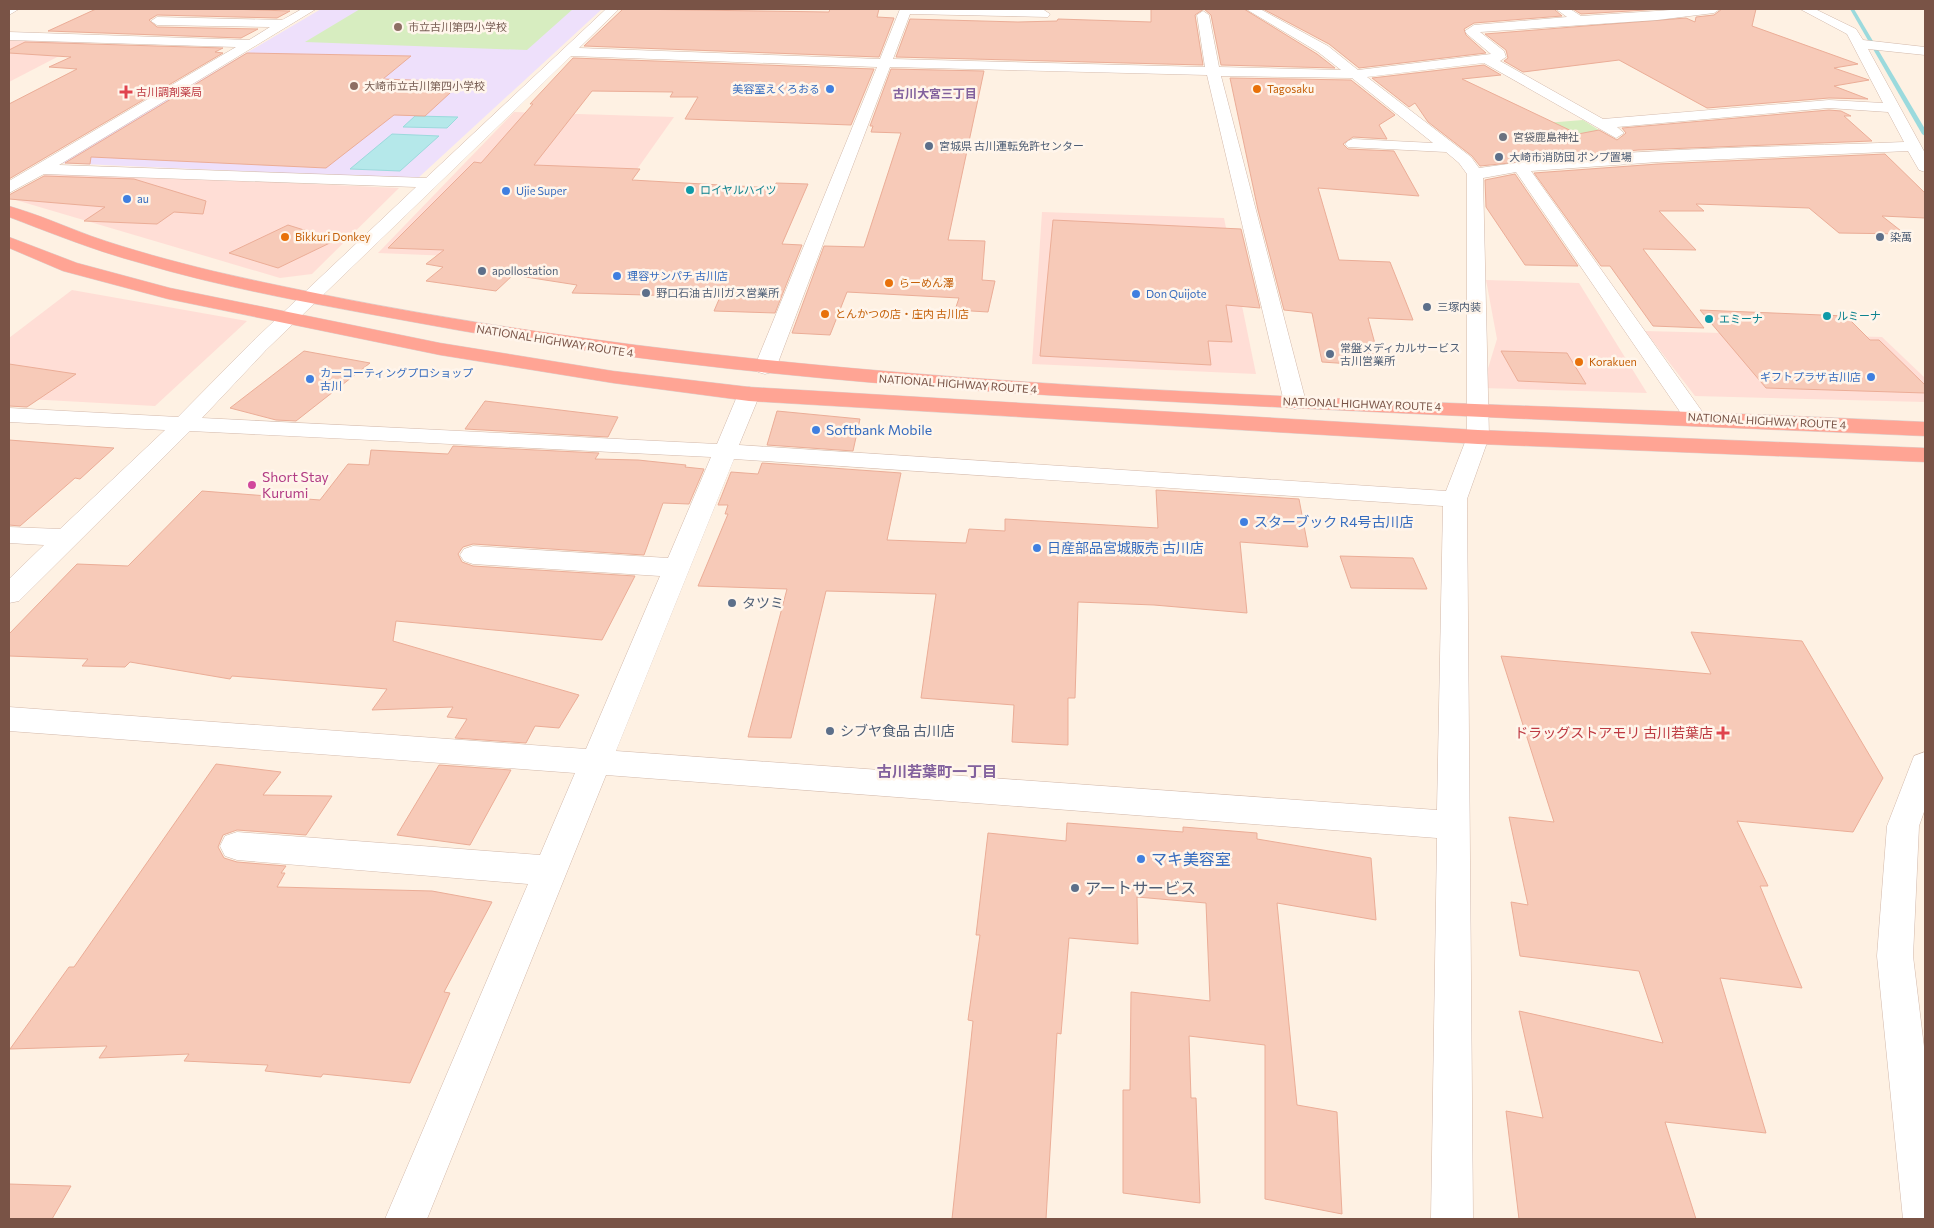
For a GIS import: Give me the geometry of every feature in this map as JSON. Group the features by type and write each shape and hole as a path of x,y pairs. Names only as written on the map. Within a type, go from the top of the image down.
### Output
{"highway":[{"name":"NATIONAL HIGHWAY ROUTE 4","path":"9,210 109,248 207,275 466,328 626,352 757,381 1478,437 1925,455"},
{"name":"NATIONAL HIGHWAY ROUTE 4","path":"9,242 70,267 159,291 440,349 584,373 757,381 1010,388 1295,402 1694,417 1925,429"}],"street":[{"path":"9,11 13,9"},
{"path":"9,188 310,9"},
{"path":"9,594 183,425 259,346 613,9"},
{"path":"1252,9 1323,49 1465,160 1475,174 1478,437 1455,500 1452,1219"},
{"path":"1562,9 1578,20"},
{"path":"568,52 885,63 1356,74 1489,60 1498,57 1499,54 1471,32 1474,29 1578,20 1656,16 1714,9"},
{"path":"1806,9 1842,25 1869,45 1895,108 1925,167"},
{"path":"406,1219 549,871 597,762 757,381 906,10 1044,14"},
{"path":"1203,14 1213,72 1295,402"},
{"path":"157,21 284,24"},
{"path":"9,36 252,44"},
{"path":"1869,45 1925,51"},
{"path":"1489,60 1658,157"},
{"path":"1600,124 1829,104 1895,108"},
{"path":"1353,144 1450,148"},
{"path":"1475,174 1520,167 1658,157 1914,146"},
{"path":"1520,167 1694,417"},
{"path":"42,169 430,183"},
{"path":"9,415 726,451 1455,500"},
{"path":"9,535 66,538"},
{"path":"473,555 677,568"},
{"path":"9,719 1455,825"},
{"path":"1924,1219 1895,956 1903,826 1925,765"},
{"path":"237,846 549,871"}],"shaded area":[{"name":"大崎市立古川第四小学校","path":"321,9 602,9 417,179 60,163"},
{"path":"9,39 88,41 9,82"},
{"path":"514,112 674,117 572,261 378,253"},
{"path":"49,172 399,188 312,274 280,278 9,198"},
{"path":"1042,212 1224,218 1256,374 1032,364"},
{"path":"1486,280 1579,283 1647,393 1482,388 1497,339"},
{"path":"72,290 247,321 155,406 9,398 9,338"},
{"path":"1645,331 1882,337 1925,378 1925,402 1695,396"}],"green space":[{"path":"360,9 573,9 527,50 305,42"},
{"path":"1583,120 1602,132 1585,134 1614,152 1580,155 1533,124"}],"water":[{"path":"415,116 458,117 447,128 403,127"},
{"path":"392,134 439,136 400,171 350,169"}],"building":[{"path":"96,9 290,11 277,18 157,15 149,20 157,27 258,29 241,38 48,31"},
{"path":"623,9 829,12 830,9 879,9 877,17 894,18 879,57 584,46"},
{"path":"1151,9 1204,9 1195,15 1203,65 896,57 910,19 1018,22 1057,21 1058,19 1151,22"},
{"path":"1204,9 1244,9 1317,54 1335,68 1221,65 1211,15"},
{"path":"1263,9 1554,9 1562,16 1474,23 1464,29 1466,35 1486,53 1359,68 1329,44"},
{"path":"1573,9 1662,9 1581,14"},
{"path":"1722,9 1756,9 1752,26 1858,64 1834,68 1869,80 1834,86 1868,99 1829,98 1707,108 1619,60 1523,72 1504,61 1508,58 1506,50 1485,34 1686,18 1695,22 1696,17 1714,15"},
{"path":"25,42 223,48 215,52 223,53 9,179 9,104 77,69 49,67 71,57 9,53 9,50"},
{"path":"247,53 411,56 383,79 462,82 425,116 394,115 326,168 91,157 90,164 65,163"},
{"path":"573,58 874,69 851,125 685,119 698,97 670,97 673,92 592,91 534,165 640,169 632,180 774,188 776,183 808,184 782,244 802,245 775,313 714,311 720,297 572,293 577,285 513,275 496,291 426,281 443,267 426,264 444,250 388,248 474,162 481,163 533,104 530,104"},
{"path":"1484,65 1501,75 1462,79 1578,134 1599,130 1617,140 1626,133 1622,128 1829,110 1841,111 1851,116 1844,116 1872,141 1638,150 1480,166 1472,156 1428,122 1415,103 1409,107 1372,78"},
{"path":"891,69 984,71 948,240 985,241 982,280 995,281 988,312 955,310 959,298 847,292 830,335 792,333 824,246 864,247 901,133 871,132 873,126 870,126"},
{"path":"1230,78 1351,80 1395,115 1379,125 1387,139 1353,137 1343,144 1348,149 1394,151 1419,196 1318,188 1339,260 1390,262 1413,320 1368,318 1381,366 1322,362 1312,313 1284,310 1258,210"},
{"path":"1885,154 1925,193 1925,218 1882,216 1905,234 1839,233 1809,208 1696,204 1704,211 1659,211 1696,250 1643,249 1704,328 1653,326 1610,266 1601,266 1534,173 1658,164"},
{"path":"1515,174 1578,266 1525,265 1486,207 1485,180"},
{"path":"44,176 134,179 206,201 203,214 174,212 157,224 84,221 105,207 9,199 9,195"},
{"path":"1053,220 1241,229 1260,308 1226,305 1232,342 1208,341 1211,365 1040,356"},
{"path":"288,225 336,240 278,268 229,253"},
{"path":"1700,310 1846,316 1870,340 1879,340 1925,385 1925,393 1766,388"},
{"path":"304,351 370,363 296,421 276,420 230,408"},
{"path":"1501,351 1567,353 1586,384 1518,381"},
{"path":"9,364 76,374 27,407 9,406"},
{"path":"485,401 618,417 608,437 465,429"},
{"path":"777,411 860,419 853,451 767,445"},
{"path":"9,440 114,448 80,479 75,478 20,526 9,525"},
{"path":"453,446 599,453 595,459 638,460 686,465 685,467 704,469 689,504 663,503 644,555 473,544 463,547 458,554 462,562 473,566 635,576 602,640 396,621 393,641 579,695 559,728 535,726 526,743 455,738 467,719 447,717 453,707 372,710 387,689 232,676 230,679 130,662 125,667 82,666 88,659 9,656 9,634 77,564 128,566 202,491 320,500 348,464 369,465 371,450 448,454"},
{"path":"762,463 901,473 887,540 966,543 969,529 1005,531 1005,519 1158,528 1156,490 1299,499 1308,547 1240,542 1247,613 1154,605 1078,602 1075,698 1068,698 1068,745 1012,742 1014,705 921,698 936,594 826,591 791,738 748,737 787,589 698,586 728,514 725,514 728,505 718,505 731,472 758,474"},
{"path":"1340,556 1413,558 1427,589 1351,588"},
{"path":"1691,632 1802,641 1883,778 1853,832 1737,821 1768,886 1760,886 1802,988 1720,978 1766,1133 1665,1122 1696,1219 1519,1219 1506,1111 1543,1118 1519,1011 1663,1043 1639,971 1520,956 1511,902 1528,905 1509,817 1554,822 1501,656 1711,674"},
{"path":"216,764 281,772 263,795 332,796 306,835 237,830 223,835 218,847 224,858 237,862 286,866 281,873 285,873 277,887 432,891 492,902 444,992 450,993 410,1083 323,1074 321,1077 265,1071 268,1065 184,1061 189,1054 99,1058 107,1046 10,1049 69,967 74,967"},
{"path":"439,765 511,770 470,845 397,835"},
{"path":"1067,823 1183,832 1183,827 1257,833 1257,839 1371,858 1376,920 1277,903 1297,1105 1337,1112 1342,1214 1265,1199 1265,1045 1189,1036 1191,1098 1196,1098 1200,1203 1123,1193 1123,1090 1130,1090 1131,992 1210,1001 1206,903 1137,897 1138,944 1069,938 1061,1034 1057,1033 1046,1219 952,1219 973,1021 968,1020 980,935 976,935 988,833 1066,841"},
{"path":"9,1184 71,1186 52,1219 9,1219"}],"waterway":[{"path":"1852,9 1925,134"}],"place":[{"name":"市立古川第四小学校","path":"398,27"},
{"name":"大崎市立古川第四小学校","path":"354,86"},
{"name":"美容室えくろおる","path":"830,89"},
{"name":"Tagosaku","path":"1257,89"},
{"name":"古川調剤薬局","path":"126,92"},
{"name":"宮袋鹿島神社","path":"1503,137"},
{"name":"宮城県 古川運転免許センター","path":"929,146"},
{"name":"大崎市消防団 ポンプ置場","path":"1499,157"},
{"name":"ロイヤルハイツ","path":"690,190"},
{"name":"Ujie Super","path":"506,191"},
{"name":"au","path":"127,199"},
{"name":"Bikkuri Donkey","path":"285,237"},
{"name":"染萬","path":"1880,237"},
{"name":"apollostation","path":"482,271"},
{"name":"理容サンパチ 古川店","path":"617,276"},
{"name":"らーめん澤","path":"889,283"},
{"name":"野口石油 古川ガス営業所","path":"646,293"},
{"name":"Don Quijote","path":"1136,294"},
{"name":"三塚内装","path":"1427,307"},
{"name":"とんかつの店・庄内 古川店","path":"825,314"},
{"name":"ルミーナ","path":"1827,316"},
{"name":"エミーナ","path":"1709,319"},
{"name":"常盤メディカルサービス 古川営業所","path":"1330,354"},
{"name":"Korakuen","path":"1579,362"},
{"name":"ギフトプラザ 古川店","path":"1871,377"},
{"name":"カーコーティングプロショップ 古川","path":"310,379"},
{"name":"Softbank Mobile","path":"816,430"},
{"name":"Short Stay Kurumi","path":"252,485"},
{"name":"スターブック R4号古川店","path":"1244,522"},
{"name":"日産部品宮城販売 古川店","path":"1037,548"},
{"name":"タツミ","path":"732,603"},
{"name":"シブヤ食品 古川店","path":"830,731"},
{"name":"ドラッグストアモリ 古川若葉店","path":"1723,733"},
{"name":"マキ美容室","path":"1141,859"},
{"name":"アートサービス","path":"1075,888"}],"district":[{"name":"古川大宮三丁目","path":"935,94"},
{"name":"古川若葉町一丁目","path":"937,772"}]}
